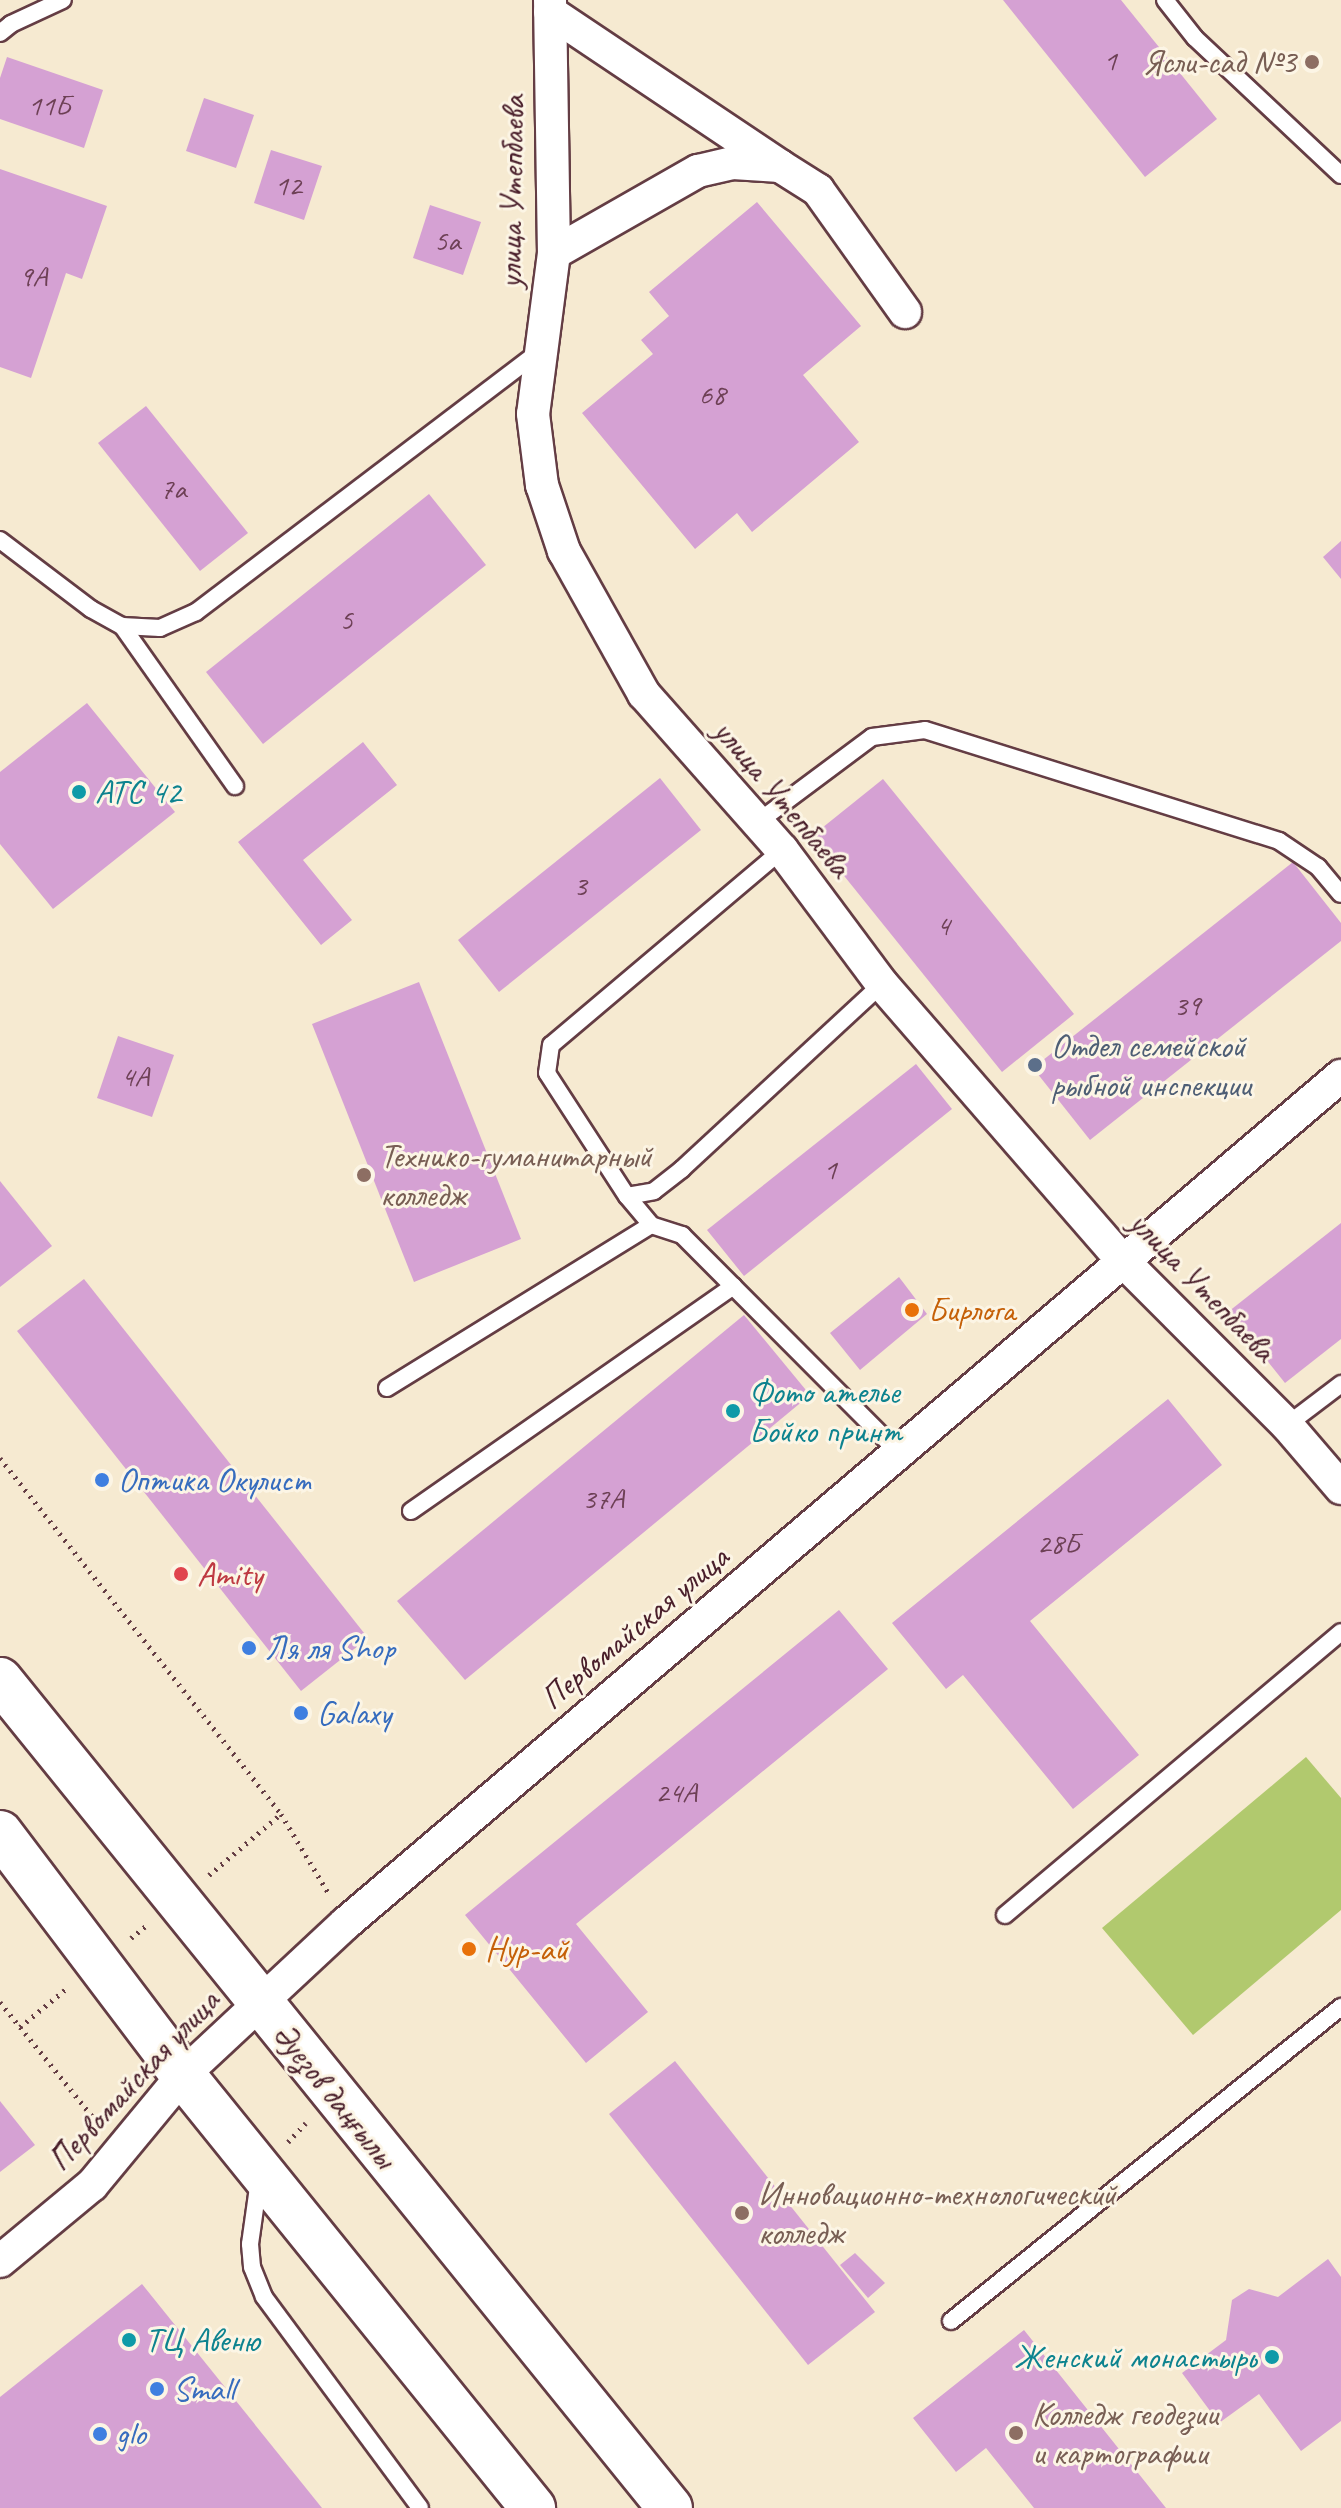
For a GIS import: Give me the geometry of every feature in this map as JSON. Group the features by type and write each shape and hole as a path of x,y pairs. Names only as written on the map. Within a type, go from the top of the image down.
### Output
{"main road":[{"name":"Әуезов даңғылы","path":"0,1680 670,2508"},
{"path":"0,1833 183,2075 533,2508"}],"street":[{"path":"550,6 818,190 905,312"},
{"name":"улица Утепбаева","path":"550,6 554,253 533,414 542,485 564,551 644,694 782,850 882,984 1123,1261 1287,1425 1341,1488"},
{"path":"554,253 698,171 733,163 780,166"},
{"name":"Первомайская улица","path":"0,2261 92,2185 183,2075 346,1923 1341,1076"}],"lane":[{"path":"0,33 11,24 63,0"},
{"path":"1165,0 1195,38 1341,175"},
{"path":"0,540 91,609 122,626 160,628 196,612 539,352"},
{"path":"122,626 235,786"},
{"path":"758,822 872,737 925,730 1279,841 1318,867 1341,894"},
{"path":"782,850 551,1045 547,1073 627,1196 651,1225 682,1235 898,1452"},
{"path":"627,1196 654,1191 682,1169 882,984"},
{"path":"387,1388 651,1225"},
{"path":"411,1511 733,1286"},
{"path":"1287,1425 1341,1384"},
{"path":"1005,1915 1341,1632"},
{"path":"951,2321 1341,2007"},
{"path":"260,2170 250,2244 252,2267 264,2297 420,2508"}],"path":[{"path":"0,1458 281,1814 346,1923"},
{"path":"178,1901 281,1814"},
{"path":"0,2002 121,2151"},
{"path":"260,2170 334,2093"}],"green space":[{"path":"1306,1757 1341,1798 1341,1910 1193,2035 1102,1928"}],"building":[{"path":"1003,0 1121,0 1217,119 1145,177"},
{"path":"7,57 103,90 84,148 0,119 0,78"},
{"path":"204,98 254,115 236,168 186,151"},
{"path":"271,150 322,166 304,220 254,203"},
{"path":"0,169 107,206 82,279 66,273 31,378 0,367"},
{"path":"757,202 861,326 803,375 859,442 752,532 737,513 695,549 582,413 653,354 641,340 669,316 649,292"},
{"path":"430,205 481,222 463,275 413,258"},
{"path":"146,406 248,533 200,571 98,443"},
{"path":"429,494 486,565 263,744 206,672"},
{"path":"1341,541 1341,579 1323,557"},
{"name":"АТС 42","path":"87,703 175,812 53,909 0,844 0,772"},
{"path":"363,742 397,785 303,860 352,920 321,945 238,842"},
{"path":"660,778 701,830 499,992 458,940"},
{"path":"883,779 1074,1014 1002,1072 812,836"},
{"path":"1293,862 1341,923 1341,941 1090,1140 1033,1068"},
{"path":"419,982 521,1239 414,1282 312,1024"},
{"path":"118,1036 174,1055 152,1117 97,1098"},
{"path":"916,1064 952,1109 744,1276 707,1230"},
{"path":"0,1181 52,1246 0,1287"},
{"path":"1341,1223 1341,1339 1285,1383 1228,1312"},
{"path":"899,1277 927,1314 860,1370 830,1333"},
{"path":"84,1279 368,1638 301,1691 17,1331"},
{"path":"744,1315 810,1395 465,1680 397,1601"},
{"path":"1168,1399 1222,1465 1030,1621 1139,1755 1073,1809 963,1675 946,1689 892,1623"},
{"path":"839,1610 888,1669 576,1924 648,2012 586,2063 465,1915"},
{"name":"Инновационно-технологический колледж","path":"675,2061 875,2312 808,2365 609,2114"},
{"path":"0,2101 35,2145 0,2172"},
{"path":"855,2253 885,2283 868,2298 840,2265"},
{"name":"Женский монастырь","path":"1328,2259 1341,2277 1341,2421 1301,2451 1259,2394 1219,2423 1182,2373 1226,2340 1232,2300 1249,2289 1278,2297"},
{"name":"ТЦ Авеню","path":"142,2284 322,2508 0,2508 0,2397"},
{"name":"Колледж геодезии и картографии","path":"1024,2330 1166,2508 1034,2508 986,2448 956,2472 913,2418"}],"place":[{"name":"Ясли-сад №3","path":"1312,62"},
{"name":"АТС 42","path":"79,792"},
{"name":"Отдел семейской рыбной инспекции","path":"1035,1065"},
{"name":"Технико-гуманитарный колледж","path":"364,1175"},
{"name":"Бирлога","path":"912,1310"},
{"name":"Фото ателье Бойко принт","path":"733,1411"},
{"name":"Оптика Окулист","path":"102,1480"},
{"name":"Amity","path":"181,1574"},
{"name":"Ля ля Shop","path":"249,1648"},
{"name":"Galaxy","path":"301,1713"},
{"name":"Нур-ай","path":"469,1949"},
{"name":"Инновационно-технологический колледж","path":"742,2213"},
{"name":"ТЦ Авеню","path":"129,2340"},
{"name":"Женский монастырь","path":"1272,2357"},
{"name":"Small","path":"157,2389"},
{"name":"Колледж геодезии и картографии","path":"1016,2433"},
{"name":"glo","path":"100,2434"}]}
